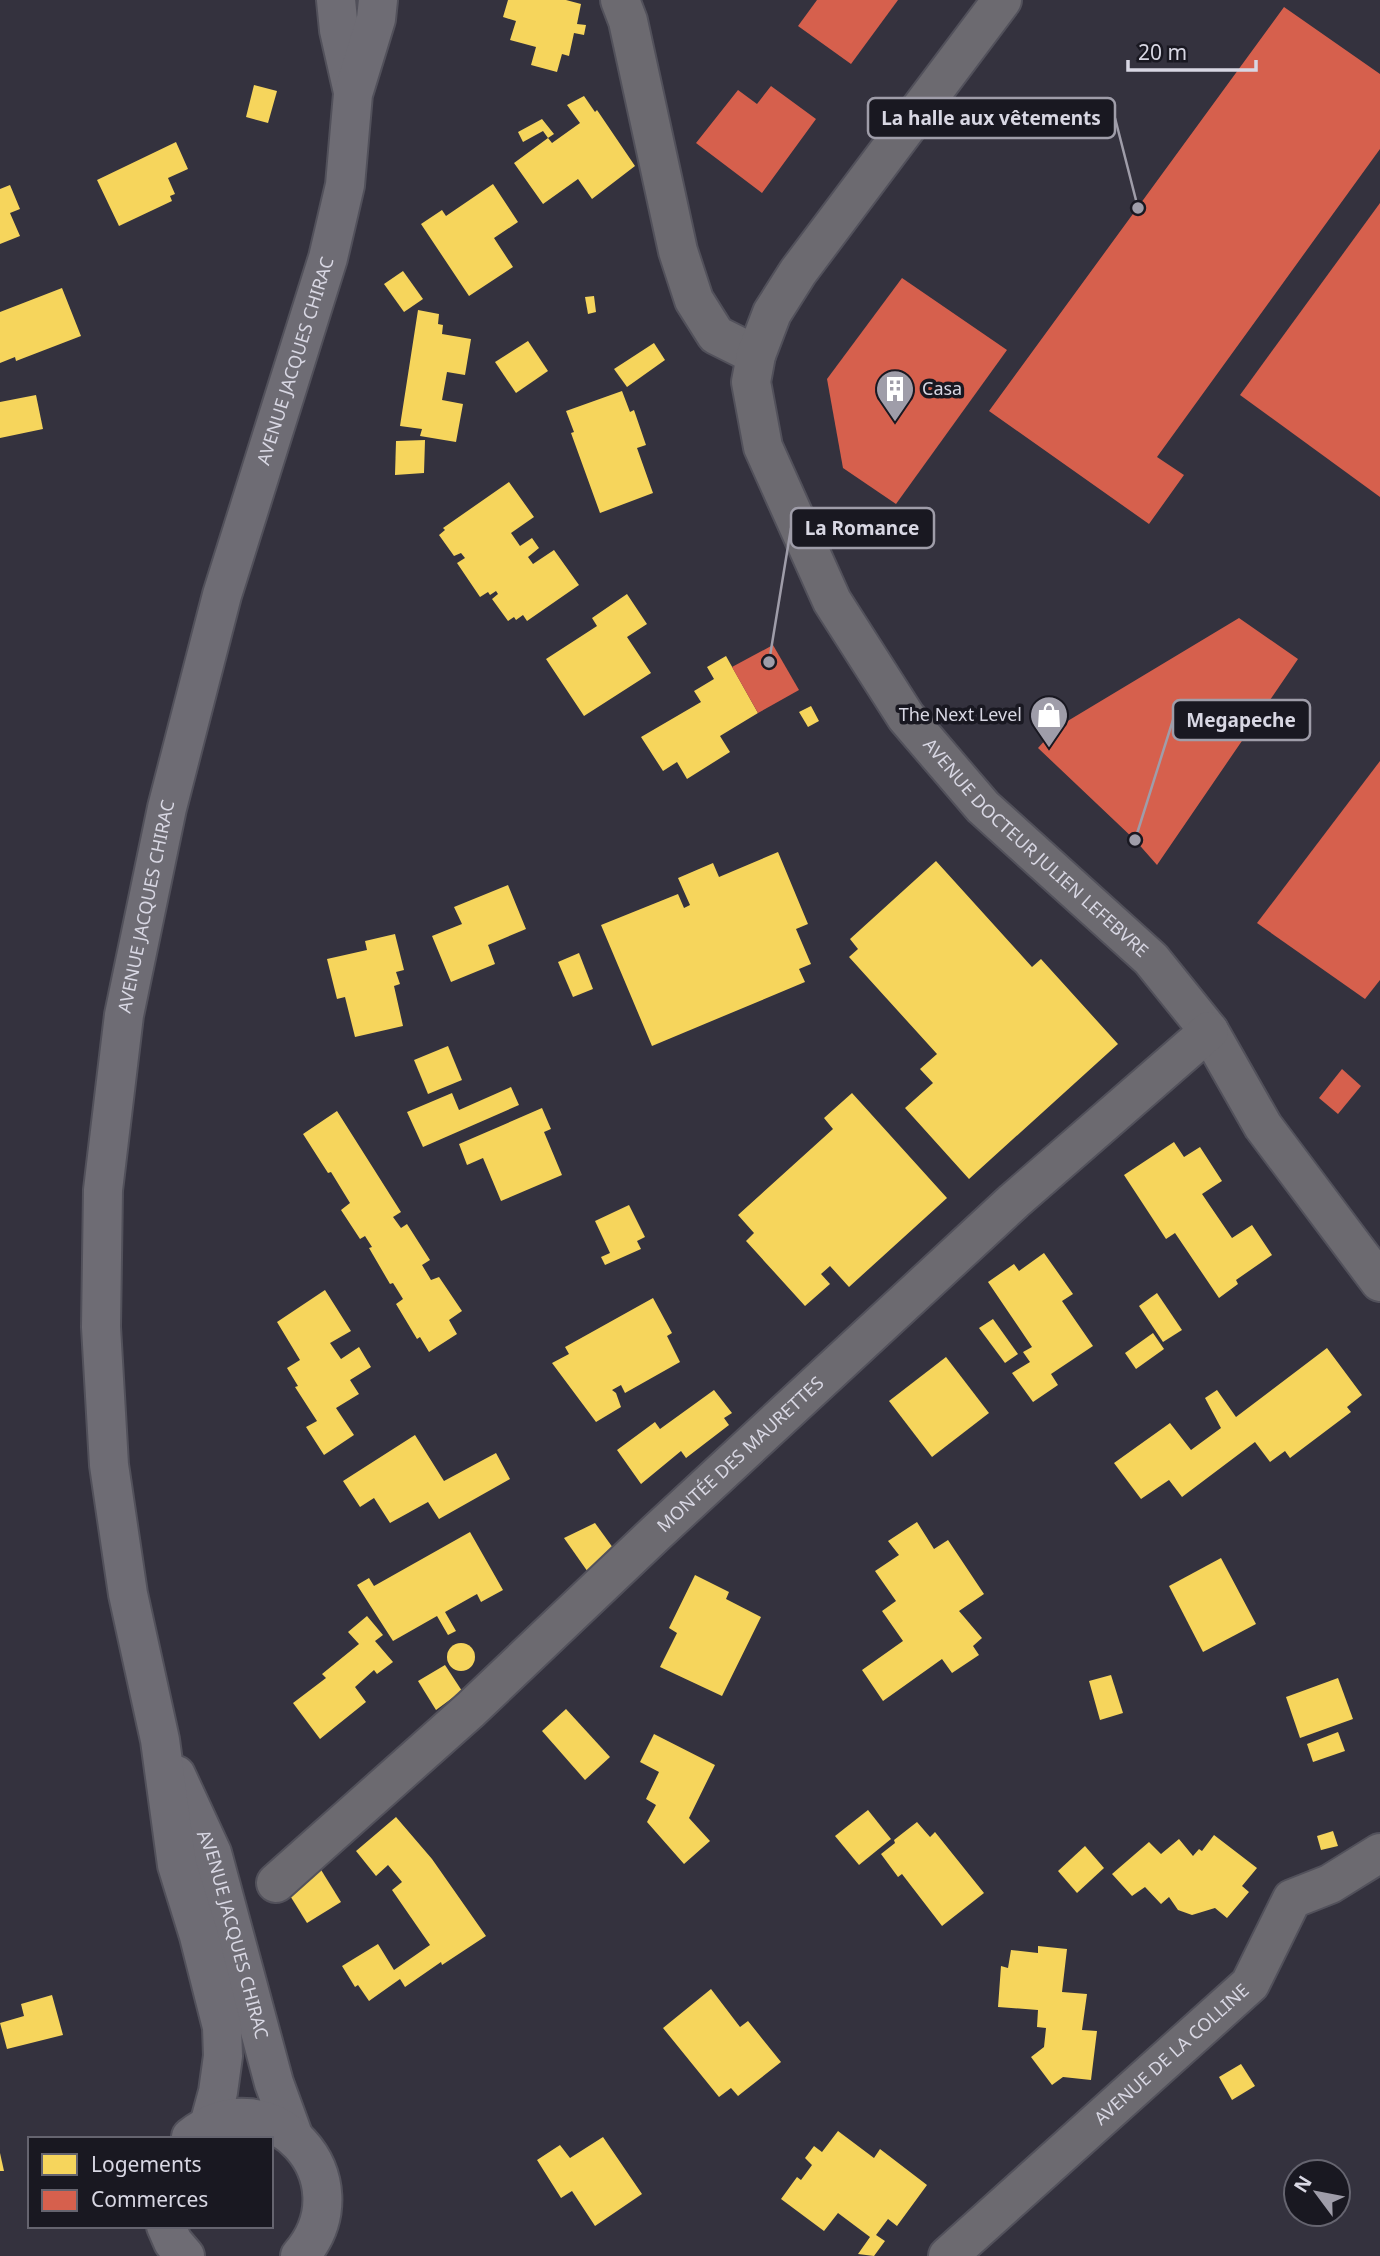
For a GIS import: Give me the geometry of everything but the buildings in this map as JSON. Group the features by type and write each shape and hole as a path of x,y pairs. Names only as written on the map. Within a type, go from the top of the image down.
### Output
{"main road":[{"name":"AVENUE JACQUES CHIRAC","path":"336,0 339,30 353,94"},
{"name":"AVENUE JACQUES CHIRAC","path":"199,2132 222,2068 222,2027 177,1864 160,1740 128,1594 109,1465 101,1327 104,1176 124,1015 167,808 222,596 328,258 345,185 353,94 376,19 378,0"},
{"name":"AVENUE JACQUES CHIRAC","path":"160,1740 212,1853 274,2083 293,2135"},
{"path":"199,2132 231,2119 252,2119 274,2124 293,2135 309,2154 320,2175 324,2240 311,2244 300,2256"},
{"path":"167,2228 173,2242 185,2256"}],"street":[{"path":"620,0 628,21 678,251 694,300 716,335 756,355"},
{"name":"AVENUE DOCTEUR JULIEN LEFEBVRE","path":"1002,0 798,272 772,313 756,355 751,382 763,447 832,601 906,717 983,807 1151,959 1209,1031 1262,1126 1380,1282"},
{"name":"MONTÉE DES MAURETTES","path":"276,1882 470,1710 1013,1201 1209,1031"},
{"name":"AVENUE DE LA COLLINE","path":"948,2256 1250,1984 1292,1899 1330,1884 1380,1853"}],"place":[{"name":"La halle aux vêtements","path":"1138,208"},
{"name":"Casa","path":"895,423"},
{"name":"La Romance","path":"769,662"},
{"name":"The Next Level","path":"1049,749"},
{"name":"Megapeche","path":"1135,840"}]}
